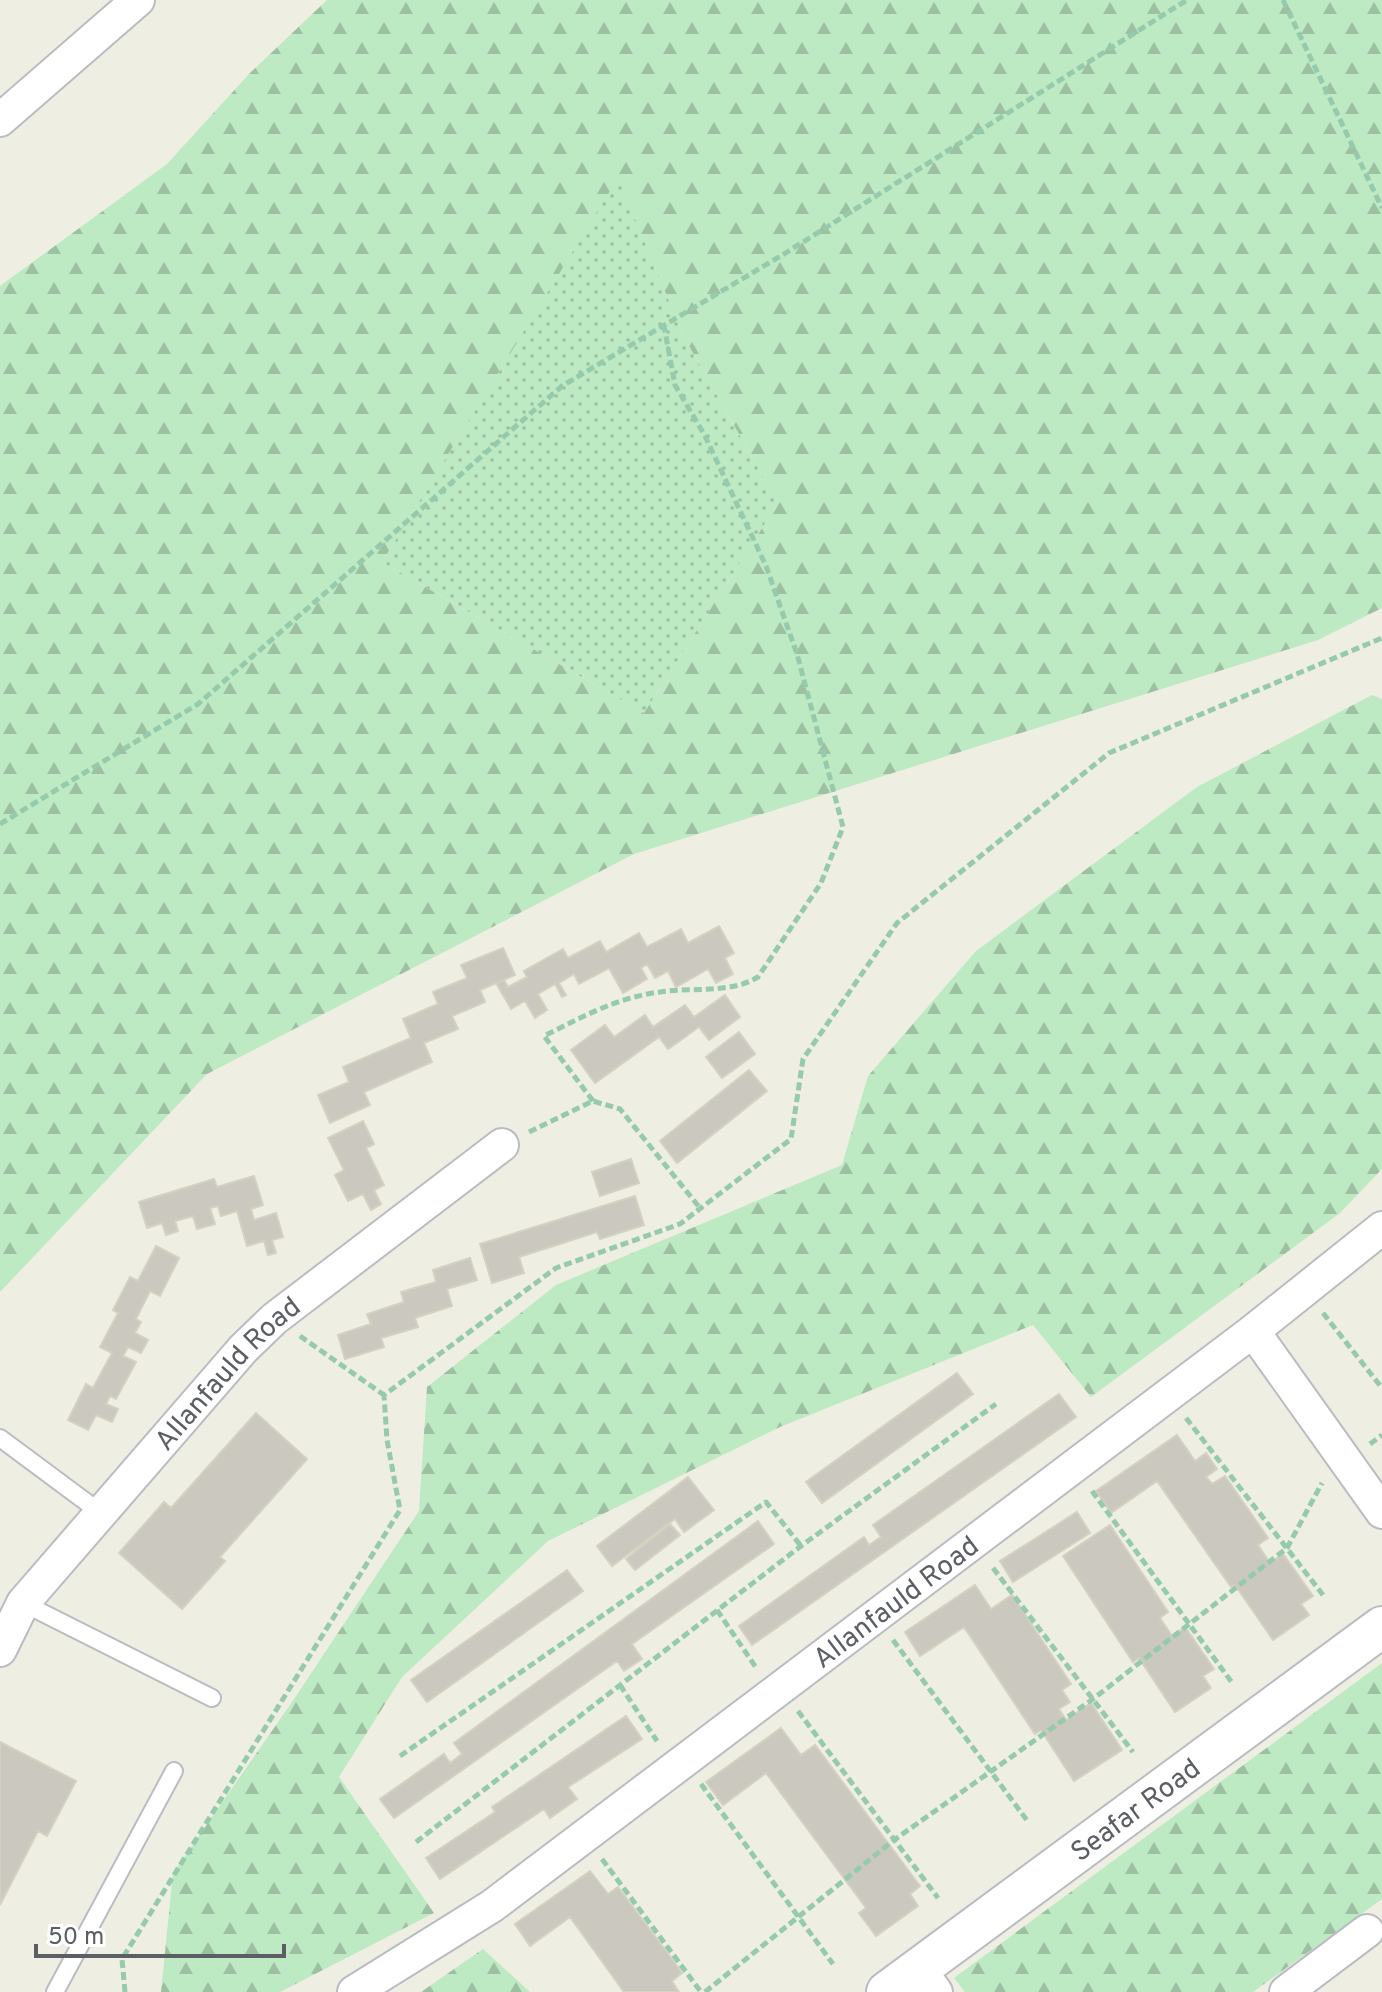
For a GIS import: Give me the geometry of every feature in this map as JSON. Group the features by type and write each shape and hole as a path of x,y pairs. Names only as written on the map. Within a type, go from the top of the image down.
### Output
{"street":[{"path":"0,120 138,0"},
{"name":"Allanfauld Road","path":"0,1650 23,1603 243,1349 274,1319 502,1145"},
{"name":"Allanfauld Road","path":"354,1992 492,1906 1169,1395 1382,1228"},
{"path":"1253,1331 1382,1512"},
{"name":"Seafar Road","path":"887,1992 927,1980 1382,1627"},
{"path":"1286,1992 1367,1931"}],"lane":[{"path":"0,1438 101,1513"},
{"path":"23,1603 212,1698"},
{"path":"55,1992 174,1771"}],"path":[{"path":"0,824 198,704 562,386 664,326 1187,0"},
{"path":"1283,0 1382,208"},
{"path":"664,326 675,385 705,436 766,566 797,654 843,827 821,883 758,977 743,986 659,992 608,1004 544,1036 593,1101 620,1109 700,1208"},
{"path":"384,1395 556,1268 680,1224 791,1139 803,1059 897,923 1109,753 1382,638"},
{"path":"502,1145 593,1101"},
{"path":"1305,1290 1382,1388"},
{"path":"274,1319 384,1395"},
{"path":"125,1992 122,1959 400,1510 387,1440 384,1395"},
{"path":"1169,1395 1323,1595"},
{"path":"416,1842 801,1546 996,1404"},
{"path":"585,1836 703,1992 894,1840 1093,1699 1287,1548 1324,1480 1345,1463"},
{"path":"1074,1467 1233,1684"},
{"path":"400,1756 766,1502 801,1546"},
{"path":"974,1542 1133,1752"},
{"path":"717,1610 938,1898"},
{"path":"875,1617 1029,1823"},
{"path":"620,1685 833,1964"}],"green space":[{"path":"327,0 1382,0 1382,608 1318,640 634,854 207,1074 0,1292 0,286 167,164 250,73","holes":["618,178 684,337 778,503 644,713 382,562"]},
{"path":"618,177 684,337 778,503 644,713 382,562"},
{"path":"1372,695 1382,699 1382,1169 1340,1213 1091,1397 1033,1325 780,1427 548,1541 402,1677 339,1777 434,1913 280,1992 161,1992 173,1873 419,1511 427,1387 556,1285 842,1165 868,1076 976,951 1197,787"},
{"path":"1382,1663 1382,1899 1253,1992 965,1992 954,1978"},
{"path":"483,1949 530,1992 421,1992"}],"building":[{"path":"719,926 734,953 725,958 733,974 716,983 708,969 676,987 668,971 655,978 647,964 641,968 647,979 623,993 609,968 579,984 574,974 559,983 566,995 562,997 555,984 538,994 547,1010 535,1018 525,1001 511,1009 496,983 504,980 508,987 527,977 524,971 563,949 568,958 600,941 606,952 639,933 647,947 681,929 688,943"},
{"path":"503,948 515,975 480,990 485,1002 452,1016 458,1029 424,1043 432,1062 364,1092 370,1105 330,1123 318,1095 349,1082 343,1067 411,1038 403,1019 438,1004 433,992 467,978 461,965"},
{"path":"725,995 740,1017 709,1040 699,1027 668,1049 659,1037 595,1083 571,1050 605,1025 614,1037 645,1015 653,1027 685,1005 694,1017"},
{"path":"739,1032 755,1054 722,1078 706,1057"},
{"path":"749,1070 767,1091 677,1163 660,1141"},
{"path":"363,1121 374,1144 366,1148 384,1185 374,1190 381,1204 371,1210 363,1194 348,1201 335,1175 344,1170 328,1138"},
{"path":"631,1159 639,1183 600,1196 592,1172"},
{"path":"254,1176 263,1205 251,1209 254,1220 276,1213 283,1237 272,1240 276,1253 268,1255 264,1241 247,1246 237,1211 221,1216 218,1206 210,1208 215,1224 197,1229 193,1216 175,1221 178,1231 166,1235 162,1223 147,1228 139,1202 214,1179 217,1187"},
{"path":"635,1196 644,1225 600,1239 597,1232 519,1257 524,1273 492,1283 480,1244"},
{"path":"156,1246 179,1258 160,1296 150,1291 136,1319 141,1322 135,1333 148,1340 141,1353 128,1347 123,1356 136,1362 116,1399 110,1396 106,1404 118,1409 112,1422 96,1415 88,1430 68,1420 86,1384 93,1388 112,1353 100,1347 118,1313 113,1310 130,1277 138,1281"},
{"path":"470,1258 477,1280 447,1289 452,1306 415,1318 418,1327 381,1338 384,1347 345,1359 338,1335 371,1324 367,1314 404,1302 401,1292 436,1282 433,1270"},
{"path":"957,1373 973,1394 822,1503 806,1482"},
{"path":"1059,1394 1076,1417 752,1645 739,1626 864,1537 869,1545 881,1537 873,1525"},
{"path":"256,1413 307,1459 220,1557 225,1561 182,1609 119,1553 164,1502 171,1508"},
{"path":"1177,1435 1195,1461 1206,1453 1217,1469 1206,1477 1212,1484 1225,1476 1268,1538 1258,1545 1270,1563 1283,1554 1313,1596 1301,1604 1309,1615 1273,1640 1235,1585 1231,1587 1157,1481 1111,1513 1096,1491"},
{"path":"688,1477 714,1510 684,1532 675,1519 612,1566 597,1546"},
{"path":"1077,1512 1090,1533 1013,1582 1000,1561"},
{"path":"758,1521 774,1544 632,1644 642,1659 624,1671 617,1661 394,1818 380,1799 444,1754 450,1763 462,1754 454,1743"},
{"path":"670,1524 680,1535 635,1570 626,1559"},
{"path":"1110,1525 1168,1612 1160,1618 1172,1636 1185,1627 1214,1669 1203,1676 1211,1688 1175,1712 1139,1658 1133,1662 1063,1556"},
{"path":"567,1570 583,1591 427,1702 411,1680"},
{"path":"975,1585 991,1609 1012,1595 1071,1684 1062,1690 1070,1702 1059,1709 1066,1720 1091,1703 1122,1750 1074,1781 1041,1730 1035,1734 964,1627 920,1656 905,1632"},
{"path":"626,1716 642,1739 568,1787 577,1799 550,1818 544,1809 440,1879 426,1858 495,1812 492,1807"},
{"path":"781,1728 801,1755 815,1745 920,1886 910,1894 918,1906 876,1936 859,1913 866,1908 766,1773 723,1805 706,1782"},
{"path":"0,1742 76,1781 47,1836 38,1831 0,1905"},
{"path":"590,1871 608,1894 618,1887 669,1955 682,1973 672,1981 679,1992 624,1992 570,1917 530,1946 515,1924"}]}
